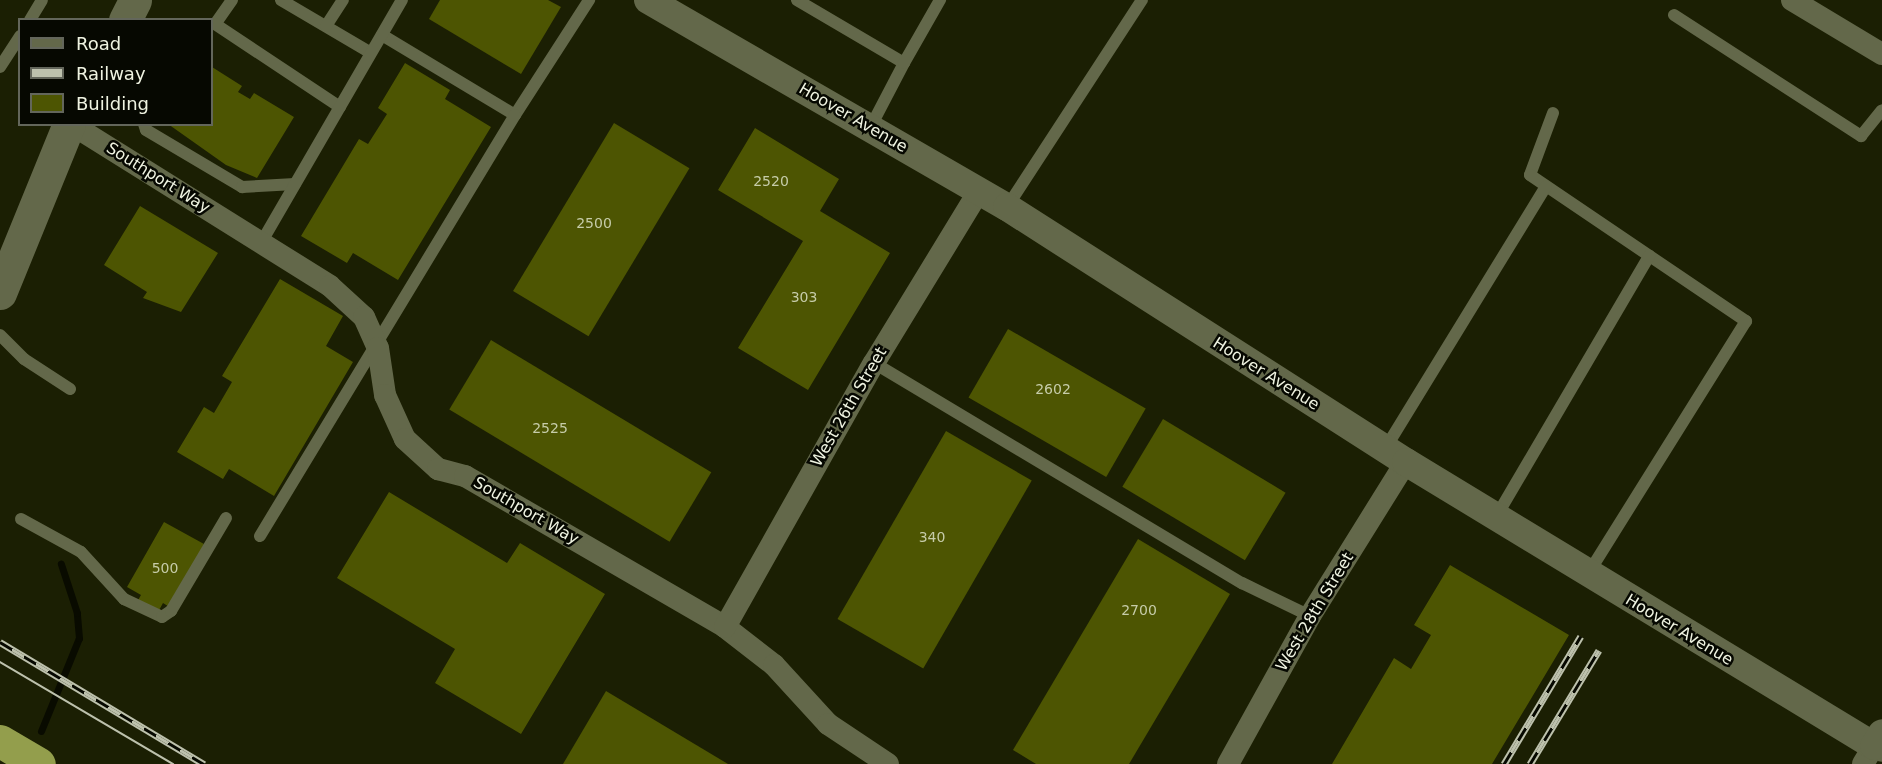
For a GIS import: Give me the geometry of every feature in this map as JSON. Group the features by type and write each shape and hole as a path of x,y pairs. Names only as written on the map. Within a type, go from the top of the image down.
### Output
{"highway":[{"path":"0,741 39,764"}],"main road":[{"path":"126,18 135,0"},
{"path":"0,293 69,126"}],"street":[{"name":"Hoover Avenue","path":"648,0 1006,207 1395,456 1875,748"},
{"path":"1792,0 1882,54"},
{"name":"Southport Way","path":"73,126 330,286 364,317 378,348 385,395 405,439 438,469 465,476 725,627 774,664 828,724 888,764"},
{"name":"West 26th Street","path":"725,627 874,363 979,191"},
{"name":"West 28th Street","path":"1228,764 1395,456"}],"lane":[{"path":"31,18 42,0"},
{"path":"232,0 213,25 340,107"},
{"path":"281,0 371,53"},
{"path":"327,26 343,0"},
{"path":"261,243 402,0"},
{"path":"260,536 378,348 515,115 589,0"},
{"path":"797,0 904,63"},
{"path":"870,128 940,0"},
{"path":"1006,207 1141,0"},
{"path":"1674,15 1861,136 1882,110"},
{"path":"382,35 515,115"},
{"path":"0,67 18,39"},
{"path":"1552,113 1530,175 1746,321 1588,574"},
{"path":"145,126 146,130 242,187 295,184"},
{"path":"1395,456 1546,186"},
{"path":"1496,518 1650,256"},
{"path":"0,334 24,359 70,389"},
{"path":"874,363 1242,583 1310,616"},
{"path":"21,519 81,552 124,599 162,617 171,611 226,518"}],"building":[{"path":"440,0 548,0 561,7 521,74 429,19"},
{"path":"405,63 450,90 445,99 491,127 398,280 353,253 347,263 301,236 359,139 368,144 387,114 378,108"},
{"path":"213,68 242,86 238,92 250,99 254,93 294,117 257,178 226,165 171,126 213,126"},
{"path":"614,123 689,168 588,336 513,291"},
{"path":"755,128 839,179 820,211 890,253 808,390 738,348 803,241 718,190"},
{"path":"140,206 218,253 181,312 143,298 147,292 104,265"},
{"path":"280,279 343,316 326,346 353,362 274,496 229,469 223,479 177,452 204,407 214,413 232,382 222,376"},
{"path":"1008,329 1146,408 1106,477 968,397"},
{"path":"491,340 711,472 670,542 449,409"},
{"path":"1163,419 1286,493 1245,560 1122,487"},
{"path":"946,431 1032,480 923,668 838,619"},
{"path":"389,492 507,563 520,543 605,594 521,734 435,683 455,649 337,578"},
{"path":"164,522 204,544 171,608 163,603 157,614 137,602 141,595 127,587"},
{"path":"1138,539 1230,594 1129,764 1036,764 1013,750"},
{"path":"1450,565 1569,635 1492,764 1332,764 1394,658 1411,669 1431,635 1414,625"},
{"path":"606,691 728,764 563,764"}],"waterway":[{"path":"41,731 79,638 77,613 61,564"}],"tram line":[{"path":"0,662 173,764"}],"railway":[{"path":"1504,764 1581,636"},
{"path":"0,642 204,764"},
{"path":"1530,764 1599,650"}]}
